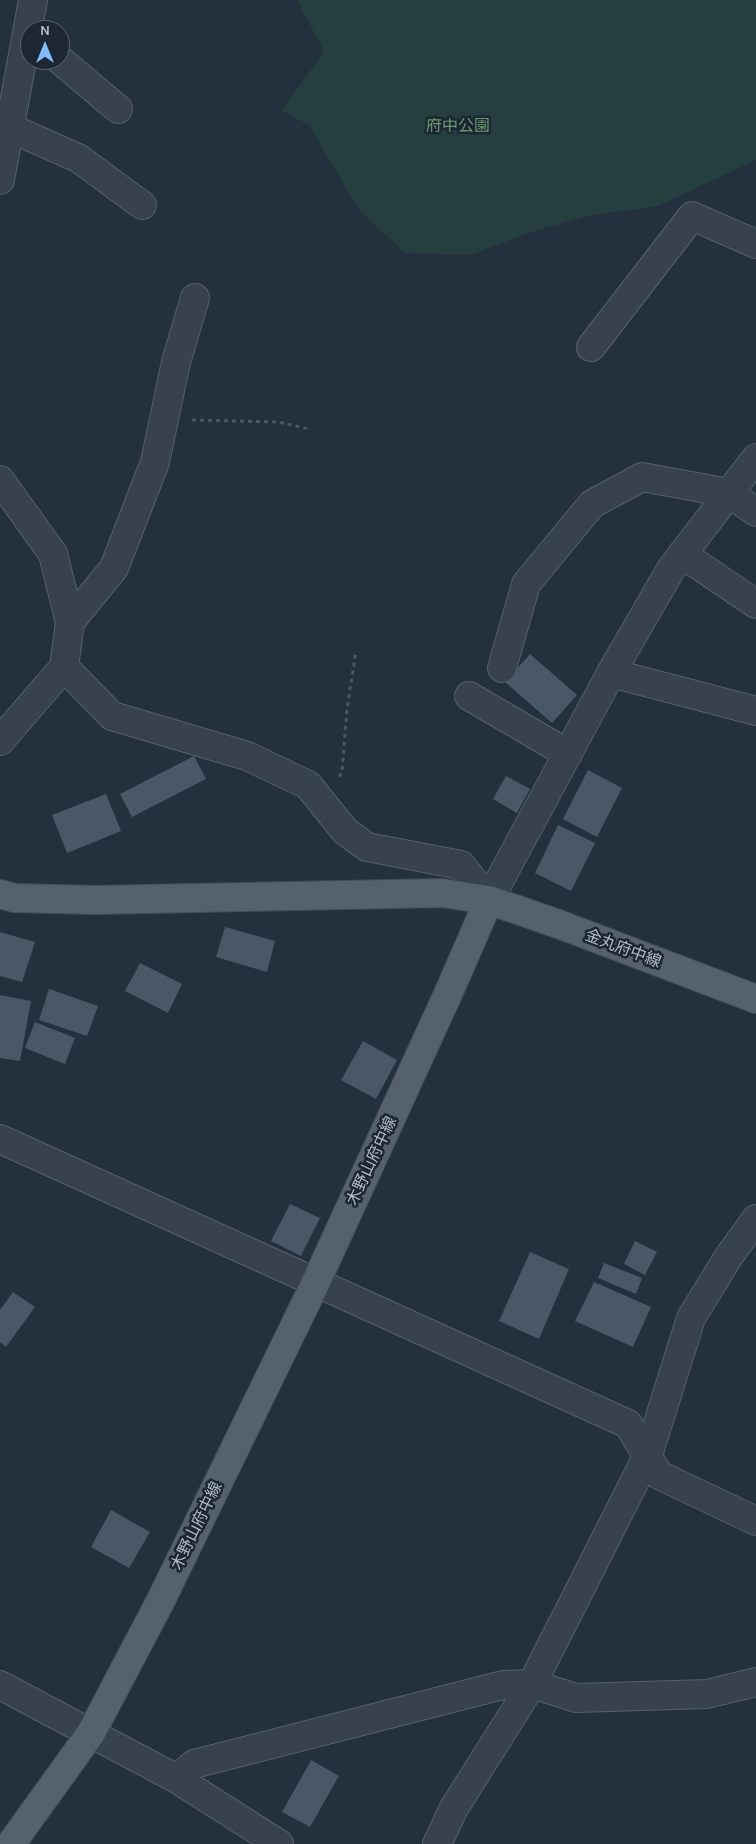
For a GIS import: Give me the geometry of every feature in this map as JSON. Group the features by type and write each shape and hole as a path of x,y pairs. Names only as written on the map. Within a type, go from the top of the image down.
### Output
{"main road":[{"path":"0,894 14,898 96,900 442,893 489,900"},
{"name":"金丸府中線","path":"489,900 561,925 756,1000"},
{"name":"木野山府中線","path":"11,1844 91,1733 160,1602 316,1282 489,900"}],"street":[{"path":"31,20 33,0"},
{"path":"70,68 118,109"},
{"path":"0,180 22,70"},
{"path":"10,128 78,158 142,205"},
{"path":"591,347 692,216 756,244"},
{"path":"70,622 114,568 156,462 176,362 195,298"},
{"path":"64,667 112,716 247,756 308,785 344,831 367,847 460,865 489,900 611,673 670,569 756,458"},
{"path":"502,668 526,584 592,504 642,477 729,493 756,512"},
{"path":"0,480 52,554 70,622 64,667 0,742"},
{"path":"682,554 756,604"},
{"path":"611,673 756,711"},
{"path":"469,696 568,754"},
{"path":"0,1139 628,1424 659,1475 756,1521"},
{"path":"437,1844 454,1808 532,1684 648,1455 691,1318 728,1256 756,1219"},
{"path":"177,1779 194,1764 503,1685 532,1684 576,1698 707,1694 756,1682"},
{"path":"0,1686 177,1779 278,1844"}],"path":[{"path":"164,420 278,422 309,429"},
{"path":"325,807 342,772 347,709 356,651"}],"green space":[{"name":"府中公園","path":"297,0 756,0 756,160 658,206 588,216 528,233 471,255 405,253 359,210 309,125 282,111 324,51"}],"building":[{"path":"530,654 577,695 552,723 505,682"},
{"path":"194,756 206,779 132,817 120,794"},
{"path":"588,770 622,788 597,837 563,819"},
{"path":"506,776 530,789 517,813 493,799"},
{"path":"106,794 121,831 67,853 52,815"},
{"path":"558,825 595,843 571,891 535,873"},
{"path":"225,927 275,941 267,972 216,957"},
{"path":"0,932 35,942 22,982 0,976"},
{"path":"140,963 182,984 168,1013 125,991"},
{"path":"49,989 98,1006 87,1036 39,1020"},
{"path":"0,995 31,1001 20,1061 0,1058"},
{"path":"35,1022 75,1038 65,1064 25,1048"},
{"path":"363,1041 397,1060 376,1099 341,1080"},
{"path":"290,1204 320,1218 301,1256 271,1241"},
{"path":"635,1241 657,1252 645,1275 624,1264"},
{"path":"530,1252 569,1269 539,1339 499,1321"},
{"path":"604,1263 642,1278 636,1294 598,1278"},
{"path":"594,1282 651,1307 633,1347 575,1321"},
{"path":"13,1292 35,1307 6,1347 0,1342 0,1310"},
{"path":"111,1510 150,1532 129,1568 91,1547"},
{"path":"311,1760 339,1776 310,1827 282,1812"}]}
